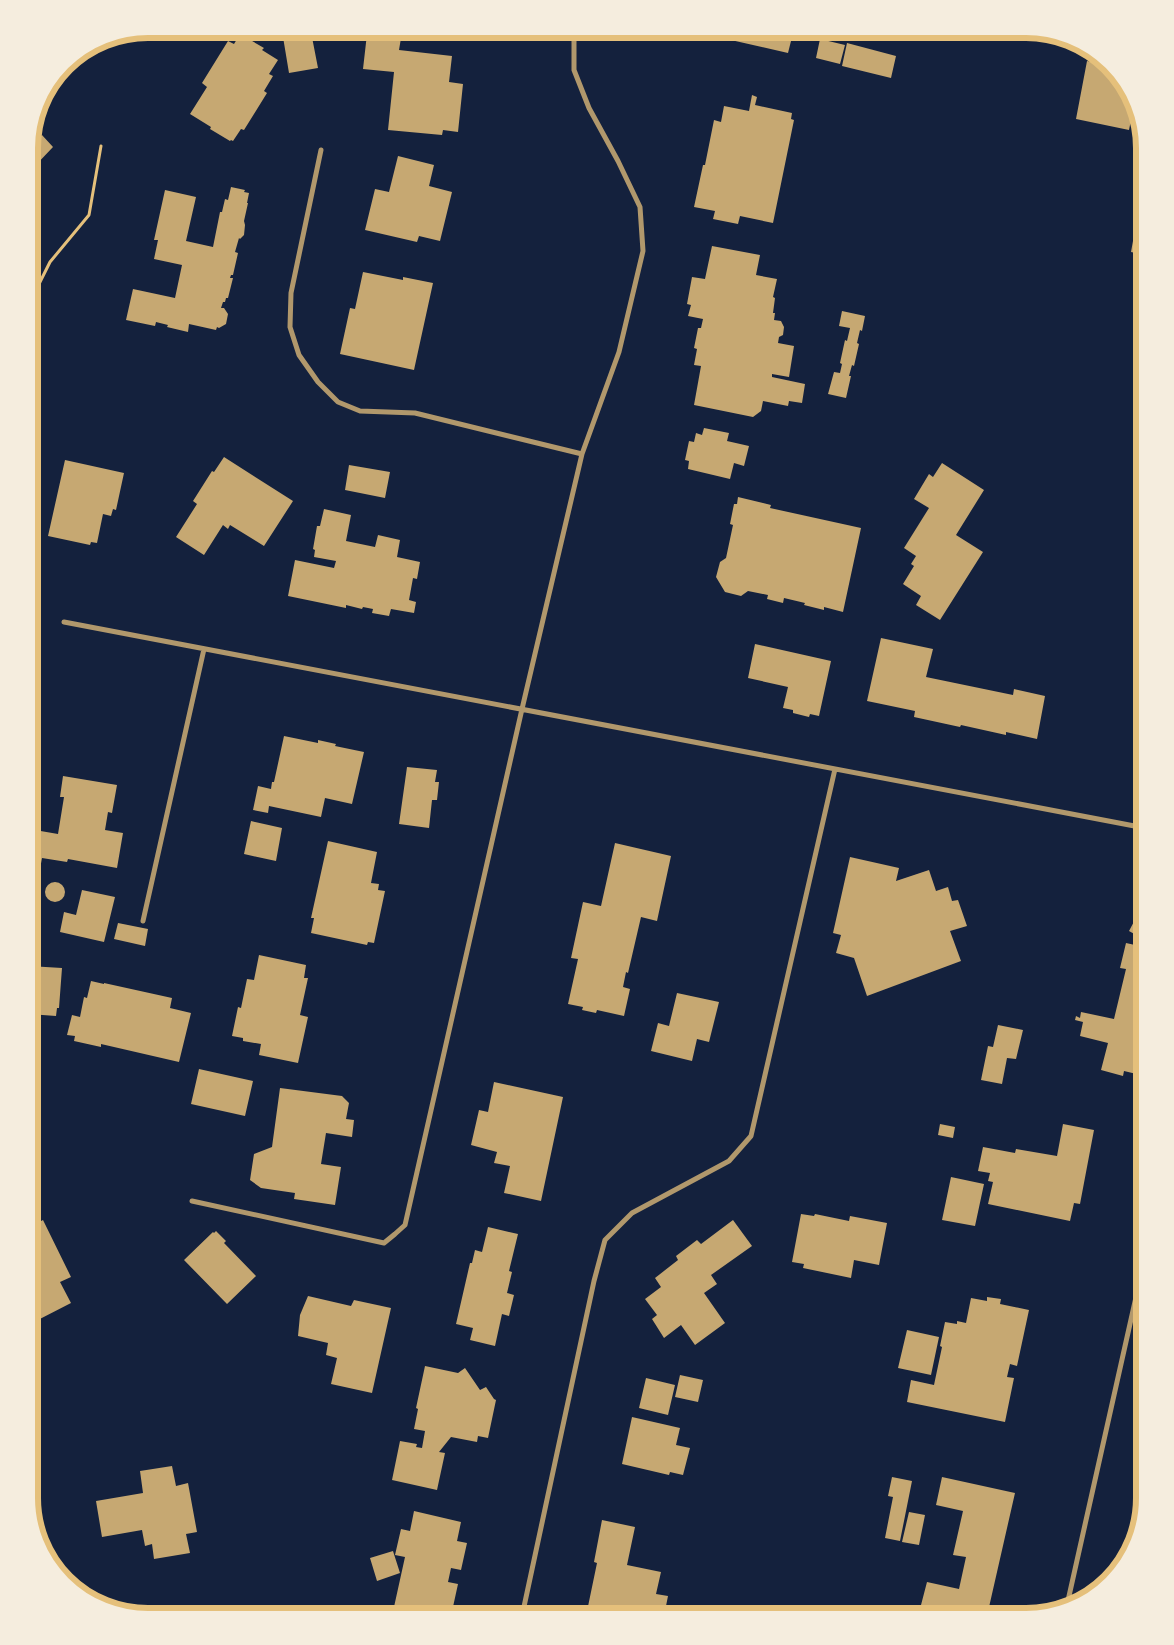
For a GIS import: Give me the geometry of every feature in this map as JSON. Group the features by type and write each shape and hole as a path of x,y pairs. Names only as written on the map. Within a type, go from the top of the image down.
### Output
{"street":[{"path":"192,1201 384,1242 405,1225 582,454 619,352 643,251 640,207 589,108 574,70 574,38"},
{"path":"321,150 291,293 290,327 299,355 318,382 338,402 360,411 415,413 582,454"},
{"path":"64,622 1136,826"},
{"path":"143,921 204,649"},
{"path":"524,1607 592,1290 605,1240 632,1213 729,1161 751,1136 835,769"},
{"path":"1068,1599 1136,1307"}],"path":[{"path":"38,286 50,262 89,215 101,146"}],"building":[{"path":"238,38 247,38 264,48 262,50 278,60 269,74 273,76 264,91 267,93 244,130 241,129 233,141 230,141 190,114 207,87 202,83 228,41 234,44"},
{"path":"283,38 312,38 318,68 289,73"},
{"path":"367,38 401,38 399,50 452,56 449,82 463,84 458,132 443,130 442,135 388,130 394,72 363,69"},
{"path":"722,38 792,38 788,53"},
{"path":"820,39 845,45 840,64 816,58"},
{"path":"847,43 896,56 891,78 842,66"},
{"path":"1087,61 1097,63 1114,80 1122,92 1132,116 1129,130 1076,119"},
{"path":"752,95 757,97 755,105 792,113 791,119 794,120 773,223 740,216 738,224 713,219 715,211 694,207 714,120 721,122 724,106 749,111"},
{"path":"38,134 42,135 53,147 38,163"},
{"path":"398,156 434,165 429,186 452,192 440,241 419,236 417,242 365,230 375,189 389,192"},
{"path":"231,187 245,190 244,192 249,193 244,221 244,235 239,238 235,252 238,253 233,275 230,278 233,278 228,298 223,302 221,308 224,308 228,314 226,324 219,328 217,327 216,330 189,324 188,332 156,322 155,326 126,320 133,289 175,298 182,265 154,259 158,240 154,240 165,190 196,197 186,241 213,247 220,212 222,212 225,199 228,200"},
{"path":"1136,224 1136,253 1131,252"},
{"path":"712,246 760,255 756,275 777,279 773,297 775,298 774,320 781,321 784,327 783,335 779,337 778,343 794,346 789,377 772,374 772,377 805,384 802,403 789,401 788,406 763,401 761,411 753,417 694,405 701,366 694,365 697,349 694,348 698,328 701,328 703,319 688,316 691,305 687,304 692,277 705,279"},
{"path":"363,272 403,280 403,277 433,283 414,370 340,354 350,308 355,309"},
{"path":"842,311 865,316 857,343 859,344 854,366 852,365 849,376 851,376 846,398 828,394 834,372 840,373 845,340 847,341 850,328 839,326"},
{"path":"704,428 729,433 727,441 749,446 744,466 734,463 730,479 688,469 689,461 685,460 689,441 694,442 696,433 702,435"},
{"path":"224,457 293,501 264,546 230,525 228,529 223,525 204,555 176,537 197,504 193,501 212,471 214,472"},
{"path":"65,460 124,473 116,510 113,509 111,516 103,514 97,543 91,542 90,545 48,536"},
{"path":"942,463 984,490 956,535 983,552 940,620 916,605 921,596 903,584 914,566 911,564 916,556 904,548 929,508 914,499 929,474 933,477"},
{"path":"349,465 390,472 385,498 345,490"},
{"path":"738,497 771,505 770,508 861,528 843,612 824,607 824,610 784,598 783,603 767,599 768,595 748,591 741,596 725,592 716,577 720,562 726,558 733,525 730,524 734,504 737,504"},
{"path":"324,509 351,515 346,541 375,547 378,535 400,540 397,557 420,562 417,579 413,578 409,600 416,602 414,613 391,609 389,616 372,613 373,609 363,607 362,609 346,605 346,608 288,596 295,560 334,568 336,561 314,557 315,550 313,549 317,526 320,526"},
{"path":"881,638 933,649 926,677 1013,695 1014,689 1045,696 1037,739 1006,732 1006,735 961,725 960,727 914,717 915,711 867,701"},
{"path":"755,644 831,661 819,716 810,714 809,717 783,708 788,687 748,678"},
{"path":"284,736 318,743 318,740 336,744 335,746 364,752 352,804 325,798 321,817 269,806 268,813 253,810 258,786 271,789 272,782 274,782"},
{"path":"407,767 437,770 435,782 439,782 437,800 432,800 429,828 399,824"},
{"path":"63,776 117,785 112,813 108,812 105,830 123,833 117,868 68,859 67,862 42,858 40,869 38,869 38,831 58,834 64,797 60,797"},
{"path":"251,821 282,828 276,861 244,854"},
{"path":"328,841 377,852 371,883 379,884 378,890 385,891 374,943 368,942 367,945 311,933 314,918 311,918"},
{"path":"615,843 671,856 657,921 641,917 623,987 630,989 624,1016 597,1010 596,1013 582,1010 583,1007 568,1004 578,959 571,958 583,902 601,906"},
{"path":"850,857 899,868 896,881 929,870 936,891 948,887 952,901 958,900 967,926 950,931 961,961 867,996 854,958 836,953 841,935 833,933"},
{"path":"55,882 62,885 65,892 62,899 55,902 48,899 45,892 48,885"},
{"path":"82,890 115,897 104,942 60,932 64,912 76,915"},
{"path":"1136,918 1136,935 1129,931"},
{"path":"118,923 148,929 145,946 114,939"},
{"path":"1126,943 1136,944 1136,1074 1124,1071 1123,1076 1101,1070 1108,1043 1080,1036 1083,1022 1075,1020 1076,1016 1080,1018 1081,1012 1114,1019 1126,969 1120,968"},
{"path":"259,955 306,965 304,978 308,978 300,1015 308,1017 298,1063 259,1055 261,1044 243,1041 243,1038 232,1036 238,1007 241,1008 247,979 254,980"},
{"path":"38,967 62,968 59,1008 57,1008 56,1016 38,1015"},
{"path":"91,981 172,998 170,1008 191,1013 179,1062 101,1044 101,1047 74,1041 75,1036 67,1035 72,1015 80,1017 84,997 87,998"},
{"path":"677,993 719,1002 709,1042 697,1039 692,1061 651,1051 658,1023 669,1026"},
{"path":"998,1025 1023,1030 1016,1059 1007,1058 1002,1084 981,1080 988,1046 993,1047"},
{"path":"199,1069 253,1081 245,1116 191,1104"},
{"path":"494,1082 563,1097 541,1201 504,1193 510,1166 494,1163 497,1152 471,1145 479,1110 488,1112"},
{"path":"280,1088 342,1096 349,1103 346,1119 354,1120 352,1137 326,1133 321,1164 341,1167 335,1205 294,1199 295,1193 261,1188 250,1180 254,1154 272,1147"},
{"path":"940,1124 955,1127 953,1138 938,1135"},
{"path":"1063,1124 1094,1130 1080,1204 1074,1203 1070,1221 988,1204 993,1182 988,1181 990,1173 978,1171 983,1147 1015,1153 1016,1149 1057,1156"},
{"path":"951,1177 984,1184 975,1226 942,1220"},
{"path":"801,1214 814,1216 815,1214 849,1221 850,1216 887,1223 879,1265 854,1260 851,1278 803,1268 804,1264 792,1262"},
{"path":"43,1220 71,1277 60,1282 71,1303 38,1320 38,1222"},
{"path":"733,1220 752,1246 711,1275 717,1284 704,1293 725,1323 695,1345 681,1325 664,1338 652,1319 657,1315 645,1299 661,1287 655,1278 678,1260 676,1256 697,1240 701,1244"},
{"path":"488,1227 518,1234 509,1271 512,1272 507,1293 514,1295 509,1316 502,1314 495,1346 470,1340 473,1328 456,1324 470,1263 472,1263 475,1250 482,1252"},
{"path":"216,1231 226,1241 224,1243 256,1276 227,1304 184,1260"},
{"path":"308,1296 351,1306 354,1300 391,1308 372,1393 331,1384 337,1358 326,1355 328,1343 298,1336 300,1315"},
{"path":"987,1297 1001,1299 1000,1304 1029,1310 1017,1366 1010,1364 1007,1377 1014,1378 1005,1422 907,1402 911,1380 934,1385 945,1322 957,1324 957,1321 966,1323 971,1298 987,1301"},
{"path":"907,1330 939,1337 931,1375 898,1368"},
{"path":"425,1366 458,1373 465,1368 480,1390 486,1387 496,1400 488,1438 478,1436 477,1442 451,1437 439,1452 445,1453 437,1490 392,1480 400,1441 417,1444 416,1447 422,1448 425,1431 414,1429 418,1409 416,1408"},
{"path":"680,1375 703,1380 698,1402 675,1397"},
{"path":"646,1378 675,1385 668,1415 639,1408"},
{"path":"632,1417 680,1428 676,1445 690,1448 683,1475 670,1472 669,1475 622,1464"},
{"path":"172,1466 176,1486 188,1483 197,1532 186,1534 190,1553 154,1559 152,1544 145,1546 142,1530 102,1537 96,1501 143,1493 140,1471"},
{"path":"892,1477 912,1481 900,1541 885,1538 893,1497 888,1496"},
{"path":"942,1477 1015,1493 989,1608 935,1608 921,1605 927,1582 959,1589 966,1557 953,1555 963,1511 936,1505"},
{"path":"414,1511 461,1522 457,1541 467,1543 461,1570 451,1568 448,1582 458,1584 453,1607 394,1607 405,1557 395,1555 401,1529 410,1531"},
{"path":"909,1512 925,1515 919,1545 902,1542"},
{"path":"602,1520 635,1527 627,1565 661,1572 656,1594 668,1596 666,1608 588,1608 597,1563 594,1562"},
{"path":"393,1551 400,1573 377,1581 370,1558"}]}
